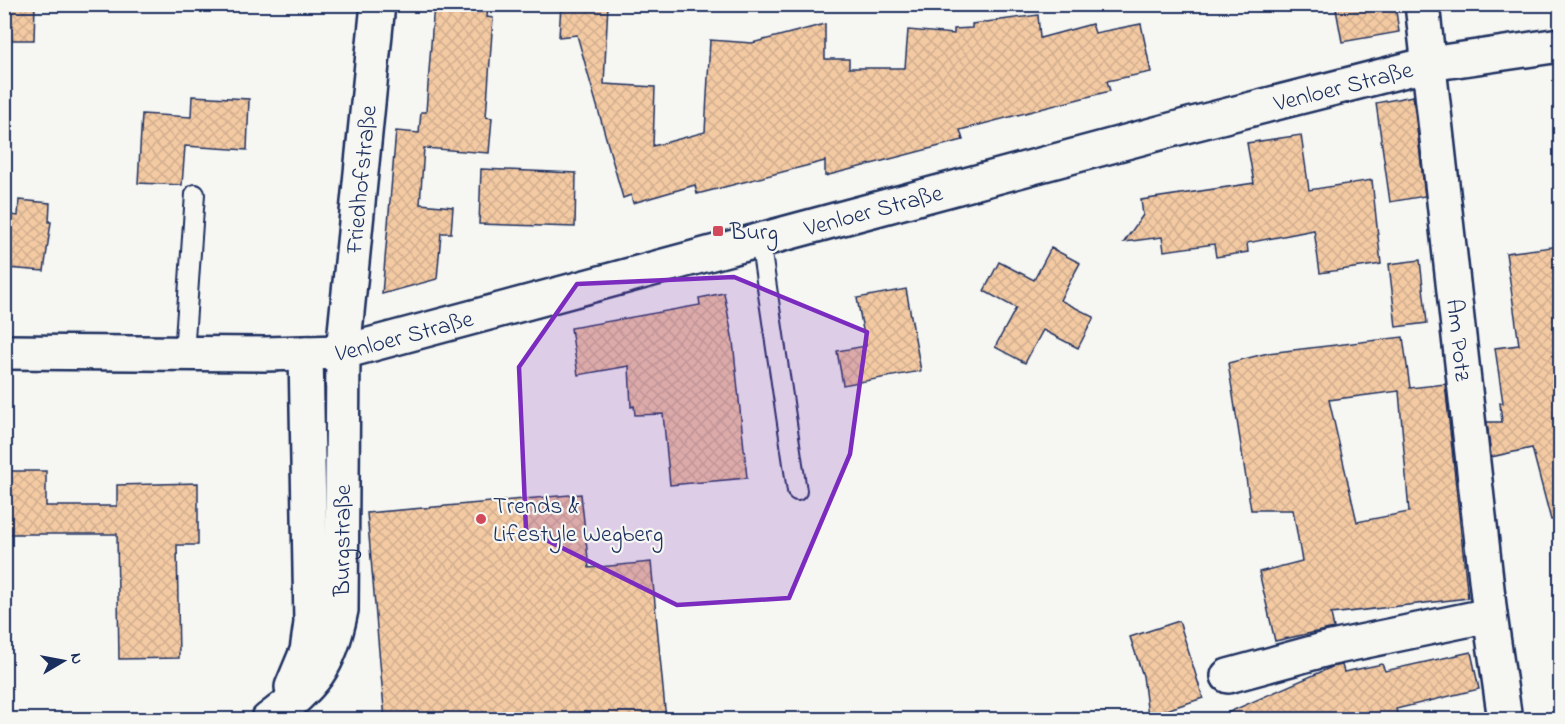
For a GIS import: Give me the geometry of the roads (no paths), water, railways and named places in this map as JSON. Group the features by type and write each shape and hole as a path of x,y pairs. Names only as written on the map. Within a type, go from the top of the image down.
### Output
{"street":[{"name":"Friedhofstraße","path":"343,352 378,4"},
{"name":"Am Potz","path":"1422,4 1490,615 1505,720"},
{"name":"Venloer Straße","path":"4,352 184,354 343,352 1429,64 1560,45"},
{"name":"Burgstraße","path":"280,716 308,688 323,668 336,638 340,610 343,352"},
{"name":"Burgstraße","path":"280,716 307,651 311,623 306,353"},
{"path":"1228,676 1327,649 1490,615"}],"lane":[{"path":"184,354 195,194"},
{"path":"760,240 797,491"}],"place":[{"name":"Burg","path":"718,231"},
{"name":"Trends & Lifestyle Wegberg","path":"481,519"}]}
